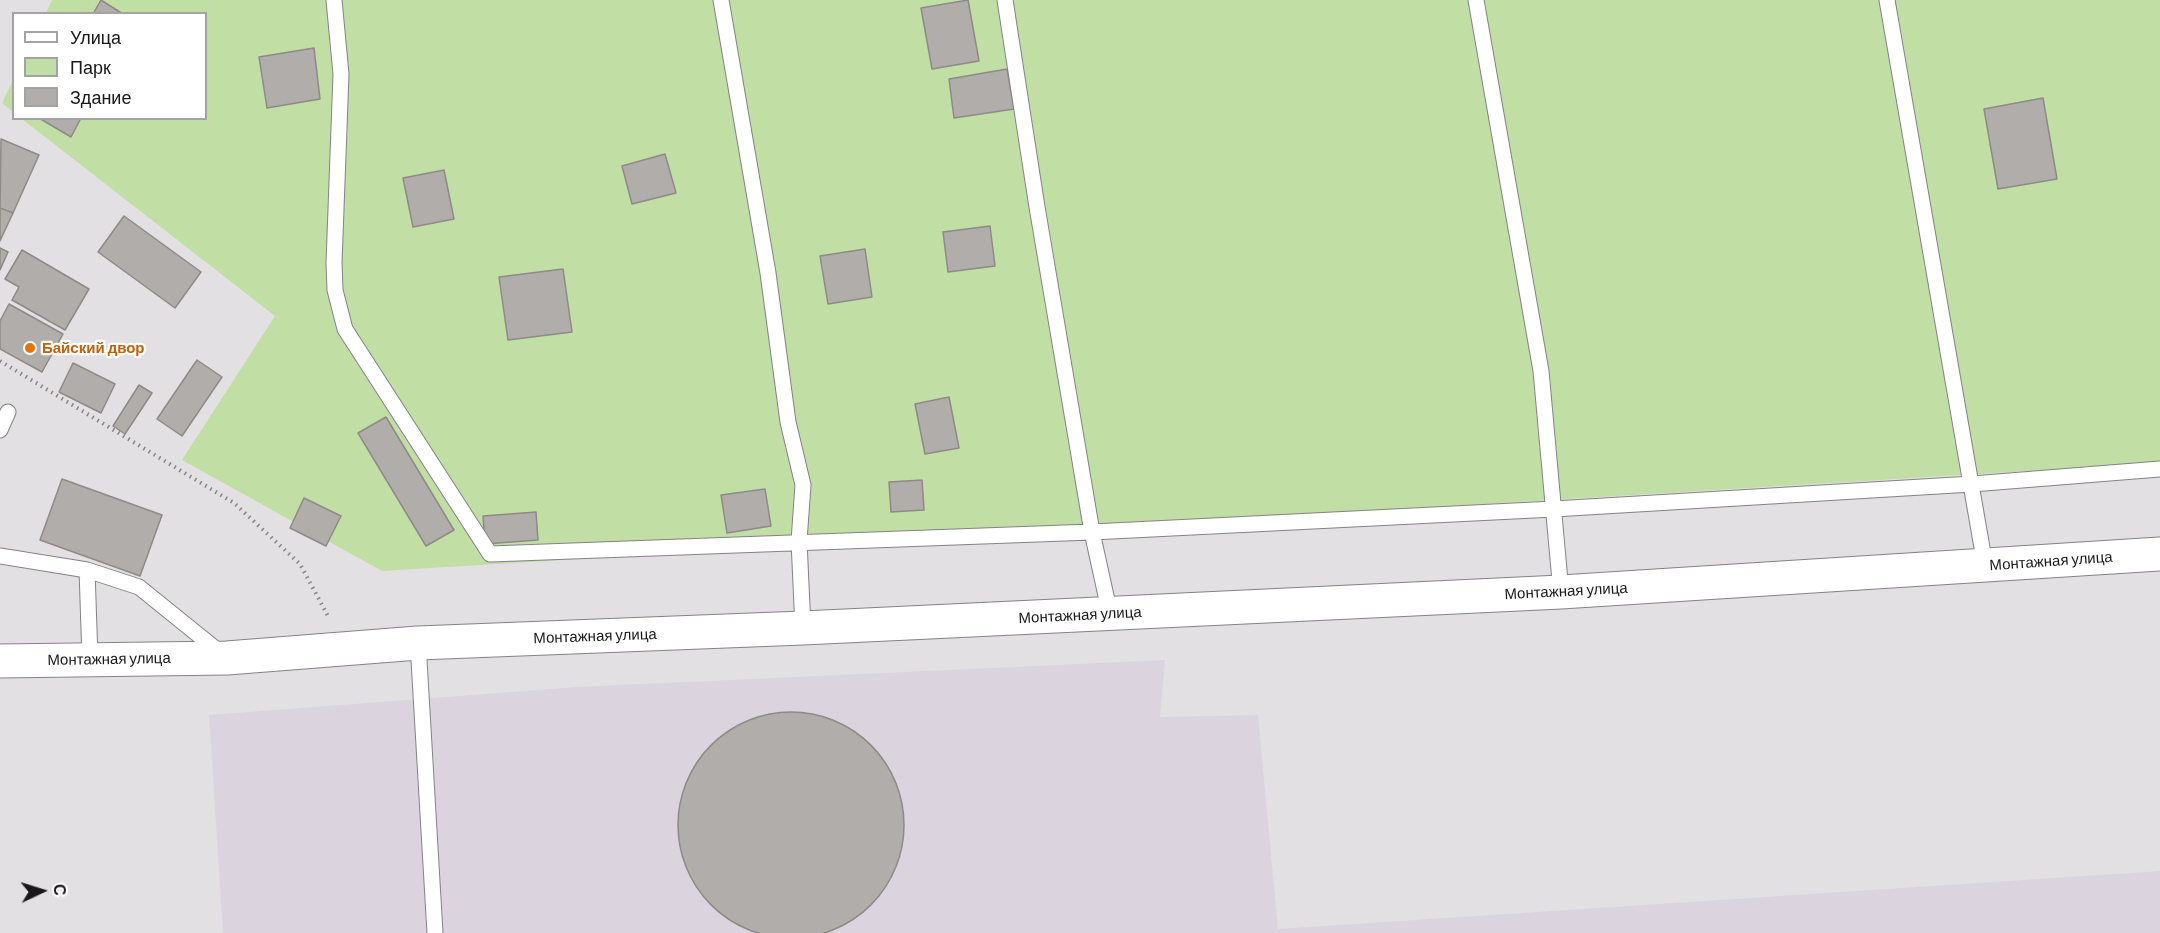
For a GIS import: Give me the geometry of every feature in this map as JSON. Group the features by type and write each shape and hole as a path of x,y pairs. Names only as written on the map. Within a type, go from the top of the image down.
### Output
{"street":[{"name":"Монтажная улица","path":"0,661 227,658 418,643 803,628 1561,592 2160,554"}],"lane":[{"path":"334,0 341,74 334,262 335,290 345,329 490,554 1092,532 1554,509 1972,484 2160,469"},
{"path":"721,0 768,273 789,422 803,485 799,541 803,628"},
{"path":"1005,0 1037,207 1092,532 1110,614"},
{"path":"1476,0 1541,371 1561,592"},
{"path":"1887,0 1985,565"},
{"path":"0,430 8,412"},
{"path":"0,556 87,570 139,587 227,658"},
{"path":"87,570 90,659"},
{"path":"418,643 435,933"}],"path":[{"path":"0,361 234,503 300,564 346,648"}],"shaded area":[{"path":"1165,660 1160,717 1258,715 1278,929 2160,871 2160,933 223,933 209,715 577,687"}],"green space":[{"path":"52,0 2160,0 2160,463 382,571 182,460 275,316 23,120 207,120 207,12 46,12"},
{"path":"12,82 12,111 2,103"}],"building":[{"path":"101,0 120,12 94,12"},
{"path":"968,0 979,61 932,69 921,8"},
{"path":"314,48 320,99 267,108 259,57"},
{"path":"1007,69 1014,109 954,118 949,79"},
{"path":"2043,98 2057,179 1998,189 1984,109"},
{"path":"42,120 80,120 71,137"},
{"path":"1,139 39,155 13,213 0,208"},
{"path":"665,154 676,193 632,204 622,166"},
{"path":"444,170 454,219 413,227 403,178"},
{"path":"0,208 13,213 0,241"},
{"path":"124,216 201,272 175,308 98,252"},
{"path":"990,226 995,266 948,272 943,232"},
{"path":"0,248 8,252 0,270"},
{"path":"865,249 872,297 828,304 820,256"},
{"path":"22,250 89,289 65,330 12,300 19,287 5,279"},
{"path":"563,269 572,332 508,340 499,277"},
{"path":"9,304 63,334 42,372 0,349 0,321"},
{"path":"197,360 222,377 182,436 157,419"},
{"path":"73,363 115,384 101,413 59,392"},
{"path":"139,385 152,393 125,434 113,426"},
{"path":"949,397 959,448 925,454 915,404"},
{"path":"386,417 454,530 426,546 358,433"},
{"path":"62,479 162,515 140,576 40,540"},
{"path":"922,480 924,510 891,512 889,482"},
{"path":"765,489 771,526 727,533 721,495"},
{"path":"304,498 341,516 326,546 290,528"},
{"path":"536,512 538,540 485,544 483,516"},
{"path":"791,712 813,714 854,731 871,745 885,762 899,792 903,814 902,847 885,888 871,905 854,919 820,934 762,934 728,919 711,905 697,888 680,847 678,825 680,803 697,762 711,745 728,731 769,714"}],"place":[{"name":"Байский двор","path":"30,348"}]}
